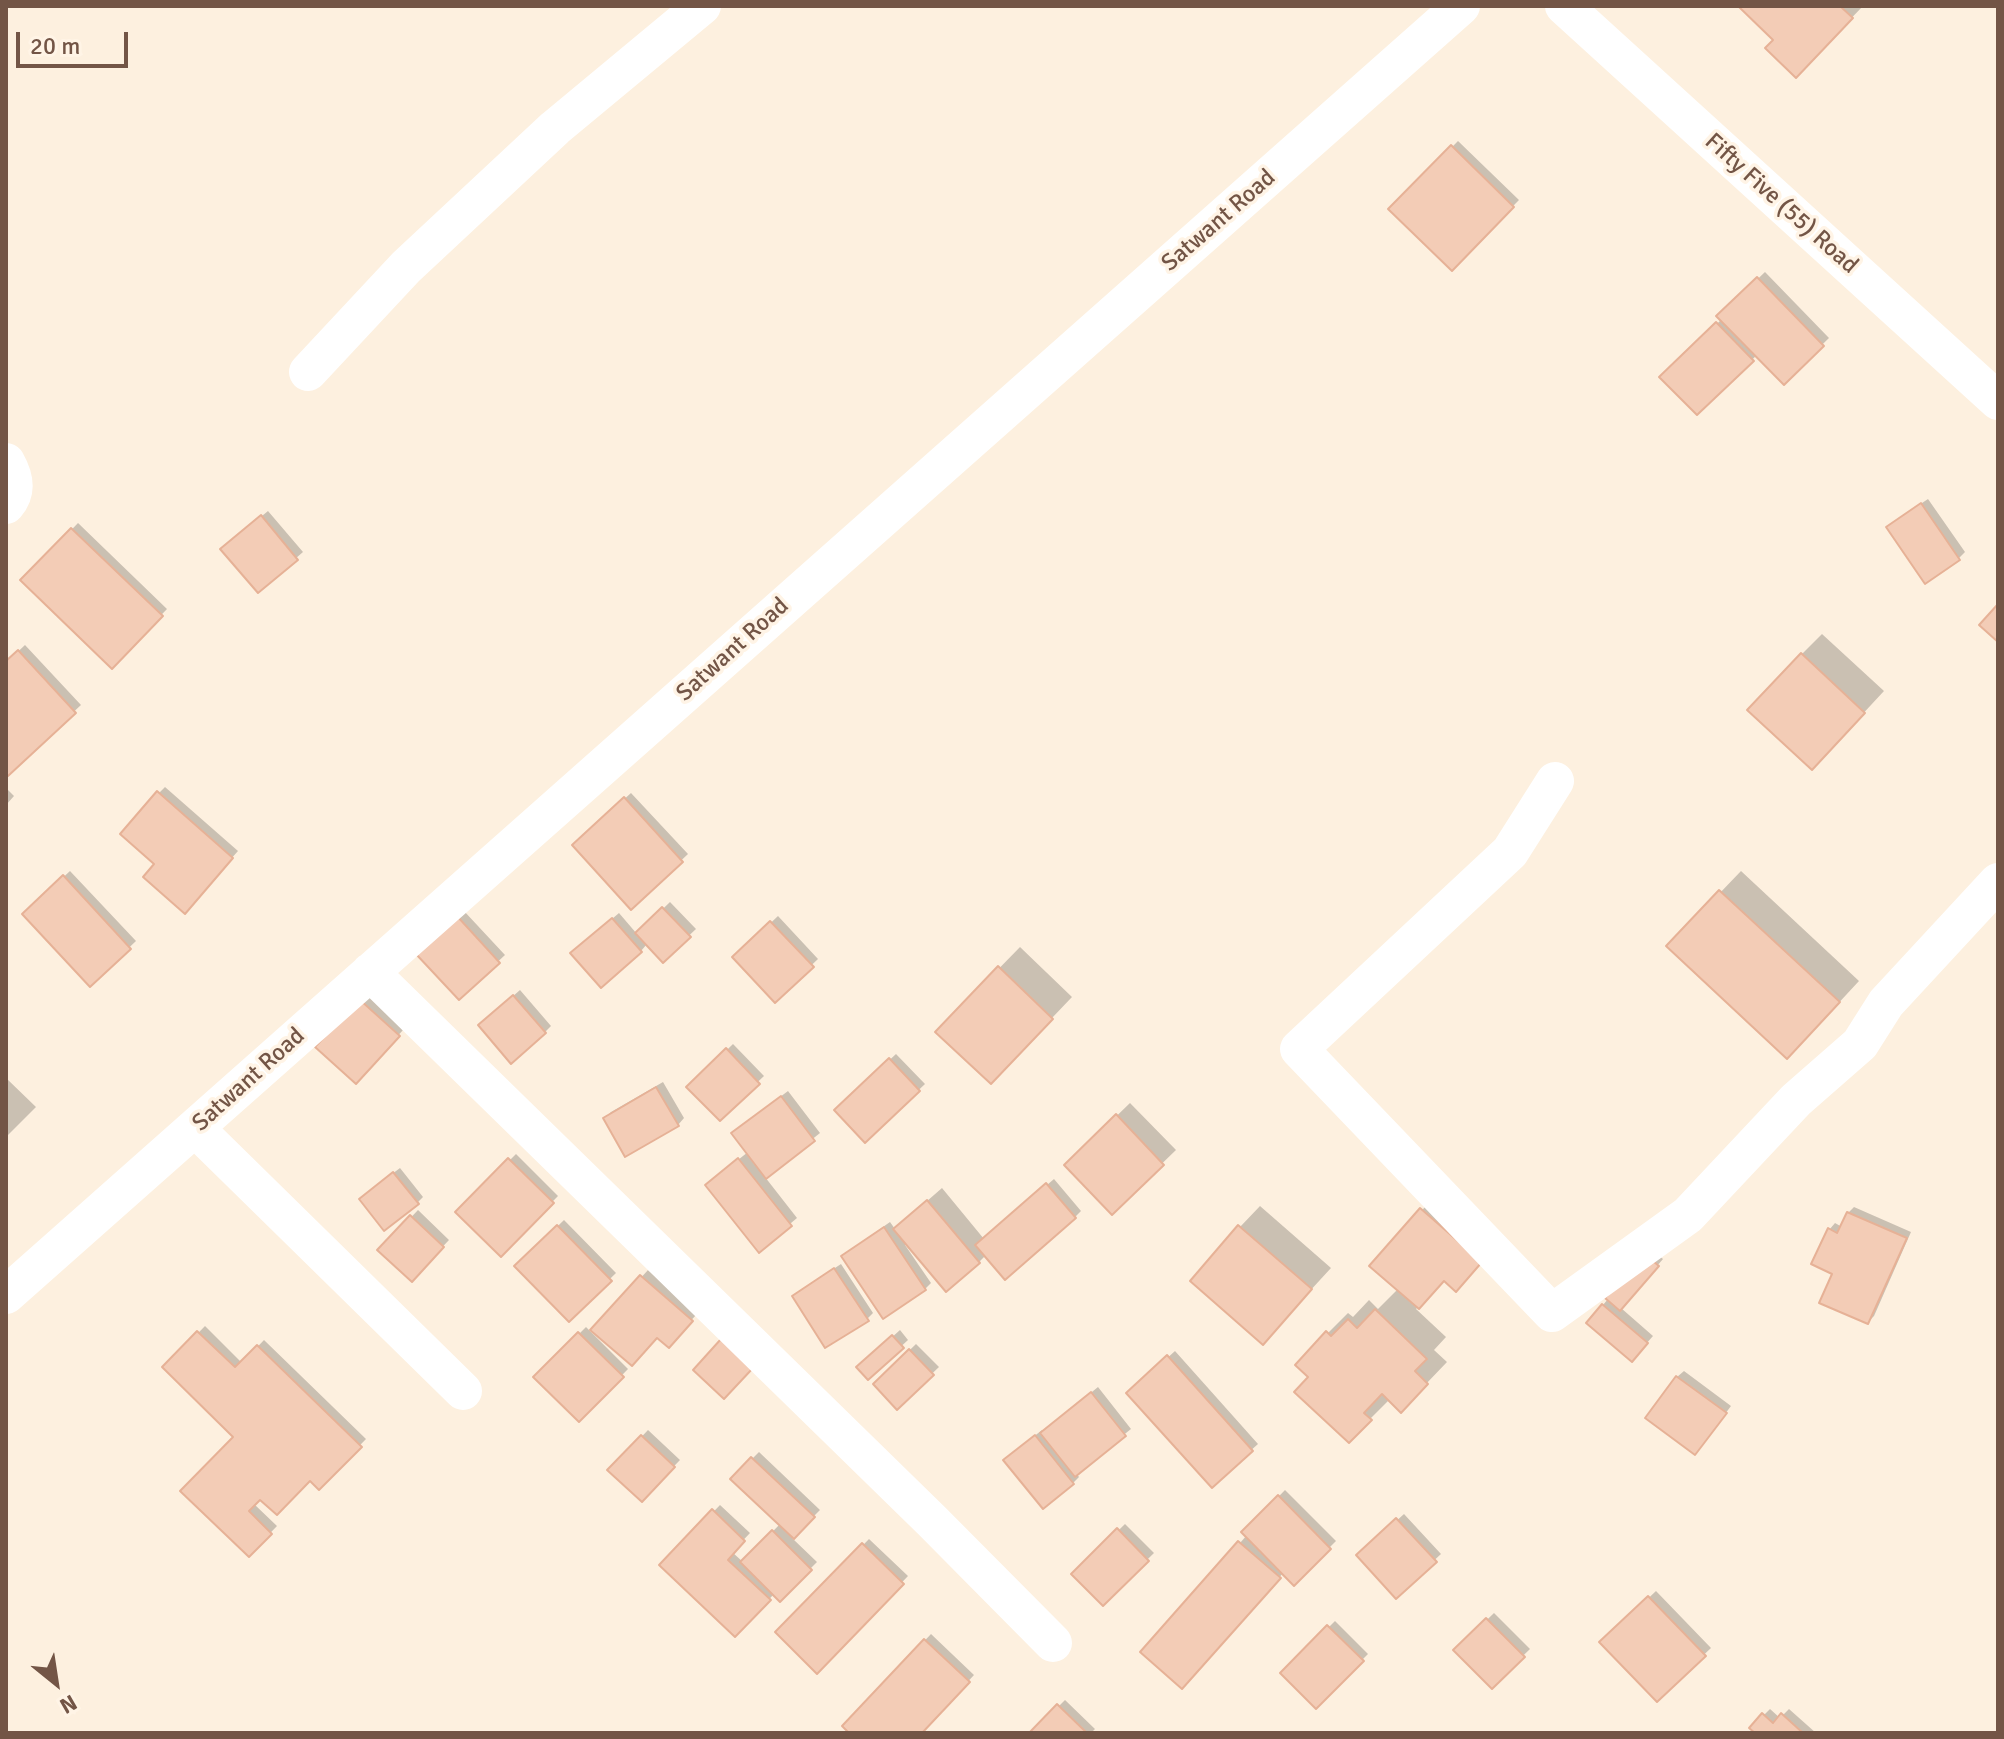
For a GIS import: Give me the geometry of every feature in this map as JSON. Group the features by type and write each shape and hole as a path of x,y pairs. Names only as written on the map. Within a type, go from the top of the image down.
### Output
{"street":[{"path":"308,372 406,267 544,139 702,6"},
{"name":"Satwant Road","path":"6,1295 1461,6"},
{"name":"Fifty Five (55) Road","path":"1564,6 1998,401"},
{"path":"6,462 15,482 11,499 6,505"},
{"path":"1555,781 1510,852 1299,1049 1552,1313 1688,1215 1796,1100 1860,1044 1886,1003 1998,882"},
{"path":"370,972 1053,1643"},
{"path":"195,1128 463,1391"}],"building":[{"path":"1738,6 1840,6 1853,18 1796,78 1765,48 1773,40"},
{"path":"1451,145 1514,207 1452,271 1388,209"},
{"path":"1757,277 1824,346 1784,385 1716,316"},
{"path":"1716,322 1754,361 1697,415 1659,377"},
{"path":"1921,503 1960,560 1925,584 1886,527"},
{"path":"261,515 298,560 258,593 220,549"},
{"path":"71,528 163,616 112,669 20,580"},
{"path":"1998,604 1998,642 1979,625"},
{"path":"18,650 76,713 8,776 6,661"},
{"path":"1801,653 1865,713 1812,770 1747,710"},
{"path":"157,791 233,858 185,914 143,877 154,864 120,834"},
{"path":"624,797 683,862 631,910 572,845"},
{"path":"63,875 131,949 90,987 22,914"},
{"path":"1719,890 1840,1002 1787,1059 1666,946"},
{"path":"662,907 691,937 663,963 635,933"},
{"path":"457,916 500,963 459,1000 415,953"},
{"path":"612,918 642,952 601,988 570,953"},
{"path":"770,921 814,967 775,1003 732,957"},
{"path":"998,966 1053,1019 991,1084 935,1032"},
{"path":"513,995 546,1033 511,1064 478,1025"},
{"path":"359,999 400,1036 356,1084 315,1047"},
{"path":"726,1048 760,1084 720,1121 686,1087"},
{"path":"889,1058 920,1091 865,1143 834,1110"},
{"path":"656,1087 679,1126 625,1157 603,1118"},
{"path":"781,1096 815,1141 766,1179 731,1133"},
{"path":"1116,1114 1164,1165 1112,1215 1064,1165"},
{"path":"508,1158 554,1203 501,1257 455,1212"},
{"path":"738,1158 792,1226 759,1253 705,1185"},
{"path":"393,1172 419,1204 384,1231 359,1199"},
{"path":"1046,1183 1076,1218 1005,1280 975,1245"},
{"path":"927,1200 980,1263 946,1292 893,1229"},
{"path":"1420,1208 1482,1262 1456,1292 1444,1281 1419,1309 1369,1266"},
{"path":"1847,1212 1907,1238 1868,1324 1819,1303 1832,1274 1811,1264 1828,1228 1837,1233"},
{"path":"410,1215 444,1247 412,1282 377,1250"},
{"path":"557,1225 612,1281 569,1322 514,1266"},
{"path":"1238,1225 1312,1289 1263,1345 1190,1281"},
{"path":"884,1227 926,1290 883,1319 841,1256"},
{"path":"1643,1253 1659,1266 1620,1311 1605,1298"},
{"path":"834,1268 869,1321 825,1348 792,1296"},
{"path":"640,1275 693,1321 669,1348 657,1338 632,1366 590,1330"},
{"path":"1602,1304 1648,1343 1632,1362 1586,1323"},
{"path":"1375,1309 1427,1359 1415,1371 1428,1384 1401,1413 1382,1394 1364,1413 1372,1420 1349,1443 1294,1392 1308,1377 1295,1365 1326,1331 1331,1336 1348,1319 1357,1328"},
{"path":"197,1331 235,1367 257,1345 362,1447 319,1490 310,1481 277,1515 260,1500 249,1511 272,1534 249,1557 180,1491 233,1437 162,1367"},
{"path":"578,1332 624,1377 579,1422 533,1377"},
{"path":"892,1335 904,1348 868,1380 856,1367"},
{"path":"721,1339 753,1368 724,1399 693,1370"},
{"path":"909,1349 934,1375 897,1410 873,1384"},
{"path":"1167,1355 1253,1451 1212,1488 1126,1393"},
{"path":"1676,1376 1727,1413 1695,1455 1645,1418"},
{"path":"1091,1392 1126,1436 1075,1477 1040,1433"},
{"path":"641,1435 675,1467 642,1502 607,1470"},
{"path":"1035,1435 1074,1484 1043,1509 1003,1460"},
{"path":"751,1457 815,1517 794,1539 730,1479"},
{"path":"1278,1495 1331,1549 1294,1586 1241,1532"},
{"path":"712,1509 745,1541 728,1560 771,1600 735,1637 659,1565"},
{"path":"1396,1518 1437,1562 1396,1599 1356,1555"},
{"path":"1117,1528 1149,1561 1103,1606 1071,1574"},
{"path":"772,1530 812,1570 780,1602 740,1562"},
{"path":"1238,1541 1281,1578 1182,1689 1140,1652"},
{"path":"862,1543 904,1584 817,1674 775,1632"},
{"path":"1648,1596 1706,1656 1657,1702 1599,1642"},
{"path":"1486,1618 1525,1657 1492,1689 1453,1650"},
{"path":"1327,1625 1364,1661 1316,1709 1280,1673"},
{"path":"924,1639 970,1682 922,1733 849,1733 842,1726"},
{"path":"1057,1704 1087,1733 1029,1733"},
{"path":"1762,1713 1773,1723 1781,1713 1803,1733 1755,1733 1749,1728"}]}
